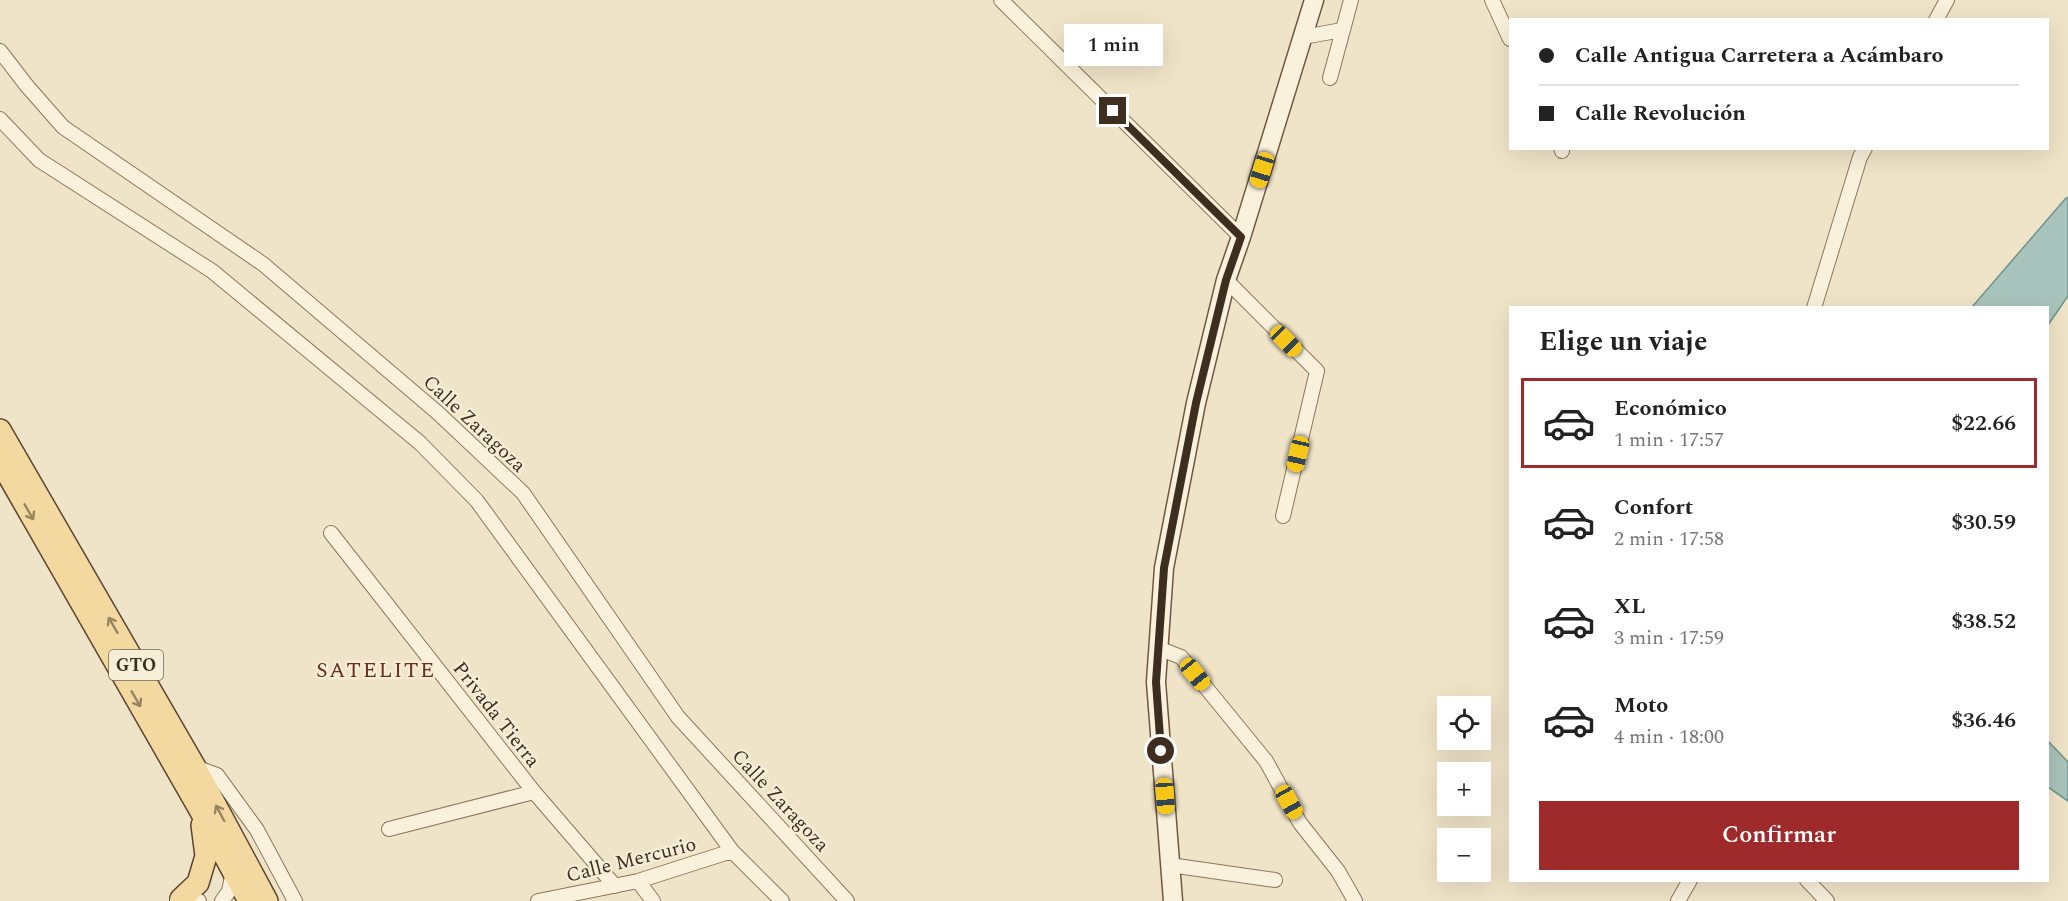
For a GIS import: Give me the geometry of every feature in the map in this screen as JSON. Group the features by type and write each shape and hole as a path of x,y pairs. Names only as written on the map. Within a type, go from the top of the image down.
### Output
{"main road":[{"path":"1173,901 1156,682 1164,568 1196,403 1226,280 1314,0"},
{"name":"GTO","path":"0,430 195,767 267,901"},
{"name":"GTO","path":"0,461 200,810 249,901"},
{"path":"185,900 198,883 206,856 200,810"},
{"path":"233,872 238,847"}],"street":[{"path":"1001,0 1241,237"},
{"path":"1330,78 1352,0"},
{"path":"1492,0 1509,37"},
{"path":"1937,18 1947,0"},
{"path":"1303,37 1342,30"},
{"name":"Calle Zaragoza","path":"0,51 63,127 263,264 438,413 523,493 678,717 847,901"},
{"path":"0,118 39,160 212,271 420,443 477,501 732,851 782,901"},
{"path":"1815,306 1863,150"},
{"path":"1226,280 1317,371 1283,516"},
{"name":"Privada Tierra","path":"331,533 534,792 615,886"},
{"path":"1158,648 1181,657 1266,761 1300,823 1338,871 1355,901"},
{"path":"195,767 217,775 257,830 295,901"},
{"path":"389,829 534,792"},
{"name":"Calle Mercurio","path":"538,901 638,881 732,851"},
{"path":"1170,865 1275,880"},
{"path":"222,901 229,891 233,872"},
{"path":"638,881 653,901"},
{"path":"1678,901 1688,882"},
{"path":"1809,882 1827,901"}],"water":[{"path":"2068,198 2068,296 2049,324 2049,306 1973,306"},
{"path":"2049,742 2068,762 2068,801 2049,788"}],"district":[{"name":"SATELITE","path":"376,669"}],"route":[{"path":"1113,111 1241,237 1226,280 1196,403 1164,568 1156,682 1161,751"}]}
